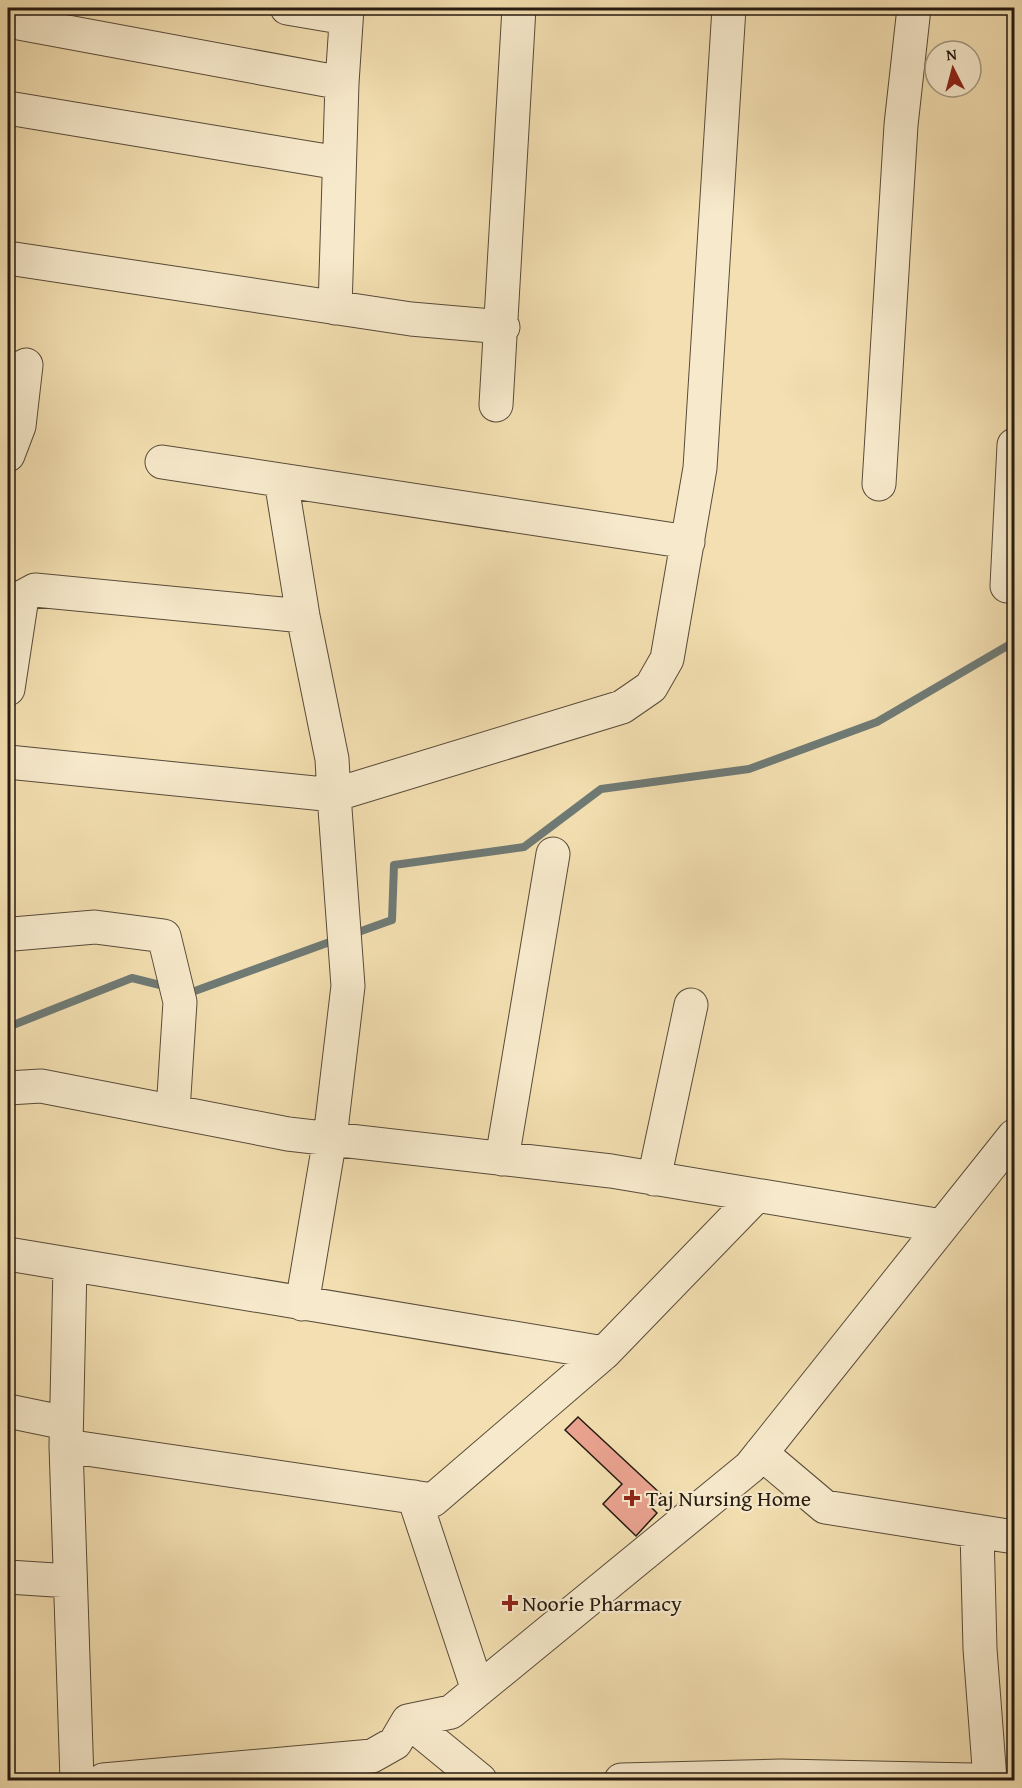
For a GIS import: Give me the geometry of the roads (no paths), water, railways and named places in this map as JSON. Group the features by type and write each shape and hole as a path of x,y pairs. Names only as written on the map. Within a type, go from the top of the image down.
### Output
{"street":[{"path":"287,8 347,13 342,83 335,308"},
{"path":"496,405 503,327 519,8"},
{"path":"8,762 334,795 622,707 651,687 667,659 700,468 729,8"},
{"path":"879,484 901,125 914,8"},
{"path":"8,21 342,83"},
{"path":"8,108 339,163"},
{"path":"8,258 335,308 503,327"},
{"path":"8,455 19,426 26,365"},
{"path":"1007,586 1014,445"},
{"path":"162,462 688,542"},
{"path":"281,480 303,616 332,759 348,986 330,1138 302,1304"},
{"path":"8,689 22,597 35,590 303,616"},
{"path":"502,1159 553,854"},
{"path":"8,932 13,934 95,927 164,936 180,1002 173,1112"},
{"path":"654,1179 691,1005"},
{"path":"8,1088 41,1086 288,1134 654,1179 942,1226"},
{"path":"103,1780 288,1772 372,1756 395,1743 408,1721 451,1712 750,1467 1014,1136"},
{"path":"8,1412 66,1434 433,1500 604,1353 756,1196"},
{"path":"8,1254 604,1353"},
{"path":"70,1265 66,1434 77,1780"},
{"path":"761,1453 825,1507 1014,1537"},
{"path":"414,1497 478,1690"},
{"path":"977,1531 980,1649 990,1780"},
{"path":"8,1577 70,1581"},
{"path":"408,1721 480,1780"},
{"path":"621,1780 781,1776 972,1780"}],"waterway":[{"path":"350,935 392,920 394,865 524,847 601,789 749,769 877,722 1014,642"},
{"path":"186,991 192,992 338,939"},
{"path":"8,1027 132,978 168,987"}],"place":[{"name":"Taj Nursing Home","path":"632,1498"},
{"name":"Noorie Pharmacy","path":"510,1603"}]}
